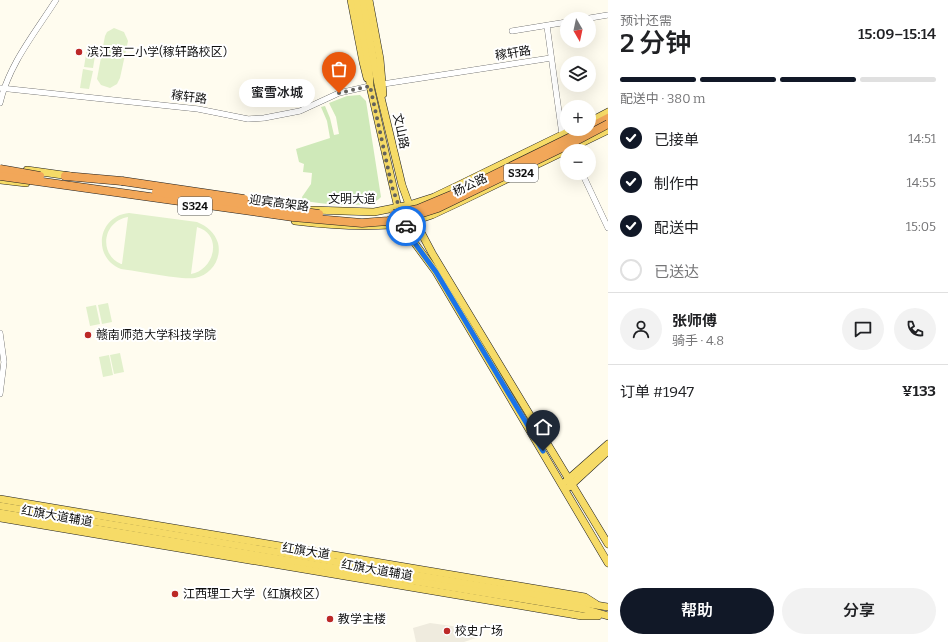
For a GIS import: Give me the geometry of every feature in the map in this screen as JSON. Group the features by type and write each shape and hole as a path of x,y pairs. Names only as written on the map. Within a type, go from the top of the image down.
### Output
{"highway":[{"name":"迎宾高架路","path":"596,124 608,118"},
{"name":"迎宾高架路","path":"0,176 293,217 362,223 388,221 410,217 438,208 608,124"},
{"name":"迎宾高架路","path":"0,169 63,180 331,216 388,216 418,209 461,191 572,136"},
{"path":"65,176 122,181 295,207 331,216"},
{"name":"S324","path":"390,225 404,223"}],"main road":[{"path":"351,0 362,62 370,86"},
{"path":"357,0 371,60"},
{"path":"363,0 371,60"},
{"path":"369,0 383,84 383,100"},
{"name":"文山路","path":"371,60 370,86 398,208 404,223"},
{"name":"文山路","path":"371,60 383,100 402,185 409,205"},
{"path":"596,118 608,112"},
{"name":"杨公路","path":"581,144 608,130"},
{"name":"杨公路","path":"409,205 453,188 560,135"},
{"name":"杨公路","path":"404,223 464,200 560,155"},
{"name":"文明大道","path":"0,166 295,209 361,212 398,208 409,205"},
{"name":"S324","path":"0,180 329,225 362,227 390,225"},
{"path":"409,205 432,253 608,544"},
{"path":"404,223 411,238 436,272 608,563"},
{"path":"564,488 608,444"},
{"path":"570,482 608,451"},
{"name":"红旗大道辅道","path":"0,499 585,597 600,606"},
{"name":"红旗大道","path":"0,506 608,607"},
{"name":"红旗大道","path":"0,513 444,585 584,609 608,617"},
{"name":"红旗大道辅道","path":"0,518 582,616 608,617"},
{"path":"600,606 608,602"}],"street":[{"path":"0,103 2,88 21,52 56,0"},
{"path":"596,17 608,15"},
{"path":"512,31 560,23"},
{"path":"547,26 560,120"},
{"name":"稼轩路","path":"383,84 551,58"},
{"name":"稼轩路","path":"2,88 198,109 248,119 264,118 300,111 339,93 370,86"},
{"path":"585,180 608,228"},
{"path":"0,333 4,362 0,394"}],"green space":[{"path":"114,28 124,32 128,41 120,78 117,84 110,88 101,85 97,79 105,36 107,32"},
{"path":"87,48 96,50 93,68 84,67"},
{"path":"83,69 93,71 89,89 80,88"},
{"path":"360,95 366,101 381,197 366,204 356,205 303,201 302,197 311,184 312,173 303,172 304,164 299,162 296,149 330,138 327,121 321,107 325,106 330,118 334,135 339,134 336,117 329,103 347,96"},
{"path":"129,213 197,222 210,230 217,239 219,249 217,260 206,274 195,278 169,277 121,269 112,264 102,247 102,238 105,229 110,221 118,216","holes":["128,217 122,264 121,264 109,253 106,238 113,225","197,227 205,231 210,237 213,244 213,252 206,266 191,274"]},
{"path":"108,303 112,322 102,324 98,305"},
{"path":"96,305 100,324 90,326 86,307"},
{"path":"120,353 124,372 114,374 110,355"},
{"path":"109,355 113,375 103,377 99,357"}],"shaded area":[{"name":"校史广场","path":"430,623 481,630 482,636 464,642 416,642 413,628"}],"way so far":[{"path":"339,93 370,86 392,187 398,208 406,226"}],"place":[{"name":"滨江第二小学(稼轩路校区）","path":"79,52"},
{"name":"蜜雪冰城","path":"339,93"},
{"name":"赣南师范大学科技学院","path":"88,335"},
{"name":"江西理工大学（红旗校区）","path":"175,594"},
{"name":"教学主楼","path":"330,619"},
{"name":"校史广场","path":"447,631"}],"route":[{"path":"406,226 411,238 436,272 543,451"}]}
